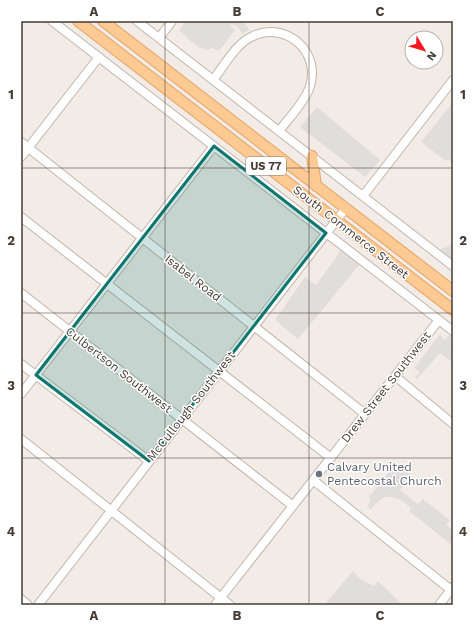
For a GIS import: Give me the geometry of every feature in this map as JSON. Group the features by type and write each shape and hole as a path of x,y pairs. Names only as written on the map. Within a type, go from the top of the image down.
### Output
{"main road":[{"name":"South Commerce Street","path":"78,21 453,310"},
{"name":"South Commerce Street","path":"103,21 453,291"},
{"path":"312,156 316,186"}],"street":[{"path":"52,21 453,331"},
{"path":"137,21 453,266"},
{"path":"159,38 172,21"},
{"path":"213,80 238,47 251,37 258,34 275,32 290,36 297,40 308,55 312,70 312,79 304,98 279,131"},
{"path":"21,157 99,57"},
{"path":"362,196 453,80"},
{"name":"Isabel Road","path":"21,142 365,414"},
{"path":"21,394 214,146"},
{"name":"McCullough Southwest","path":"38,605 346,208"},
{"path":"21,217 331,458"},
{"name":"Culbertson Southwest","path":"21,292 293,506"},
{"name":"Drew Street Southwest","path":"215,605 439,320"},
{"path":"21,364 149,461"},
{"path":"395,376 453,424"},
{"path":"21,439 230,605"},
{"path":"313,480 452,589 439,605"},
{"path":"21,599 28,605"}],"highlighted area":[{"path":"214,146 326,233 149,461 36,375"}],"shaded area":[{"path":"186,21 243,21 249,30 242,34 239,28 231,24 235,30 219,51 213,48 207,50 200,48 179,30"},
{"path":"453,102 453,163 448,159 446,161 421,142"},
{"path":"317,107 380,160 365,177 300,127"},
{"path":"453,241 453,260 440,249 449,246"},
{"path":"340,250 360,264 298,339 275,320 305,277 316,285 336,258"},
{"path":"440,334 444,340 449,335 453,339 453,363 440,353 417,379 415,377 420,372 414,368"},
{"path":"396,465 403,467 412,475 400,490 418,504 423,499 450,520 446,525 453,531 453,546 409,511 411,508 401,500 392,497 385,497 375,504 371,510 368,506 370,500 369,497 391,469"},
{"path":"353,571 362,580 374,586 378,581 403,605 324,605"}],"place":[{"name":"Calvary United Pentecostal Church","path":"319,474"}]}
